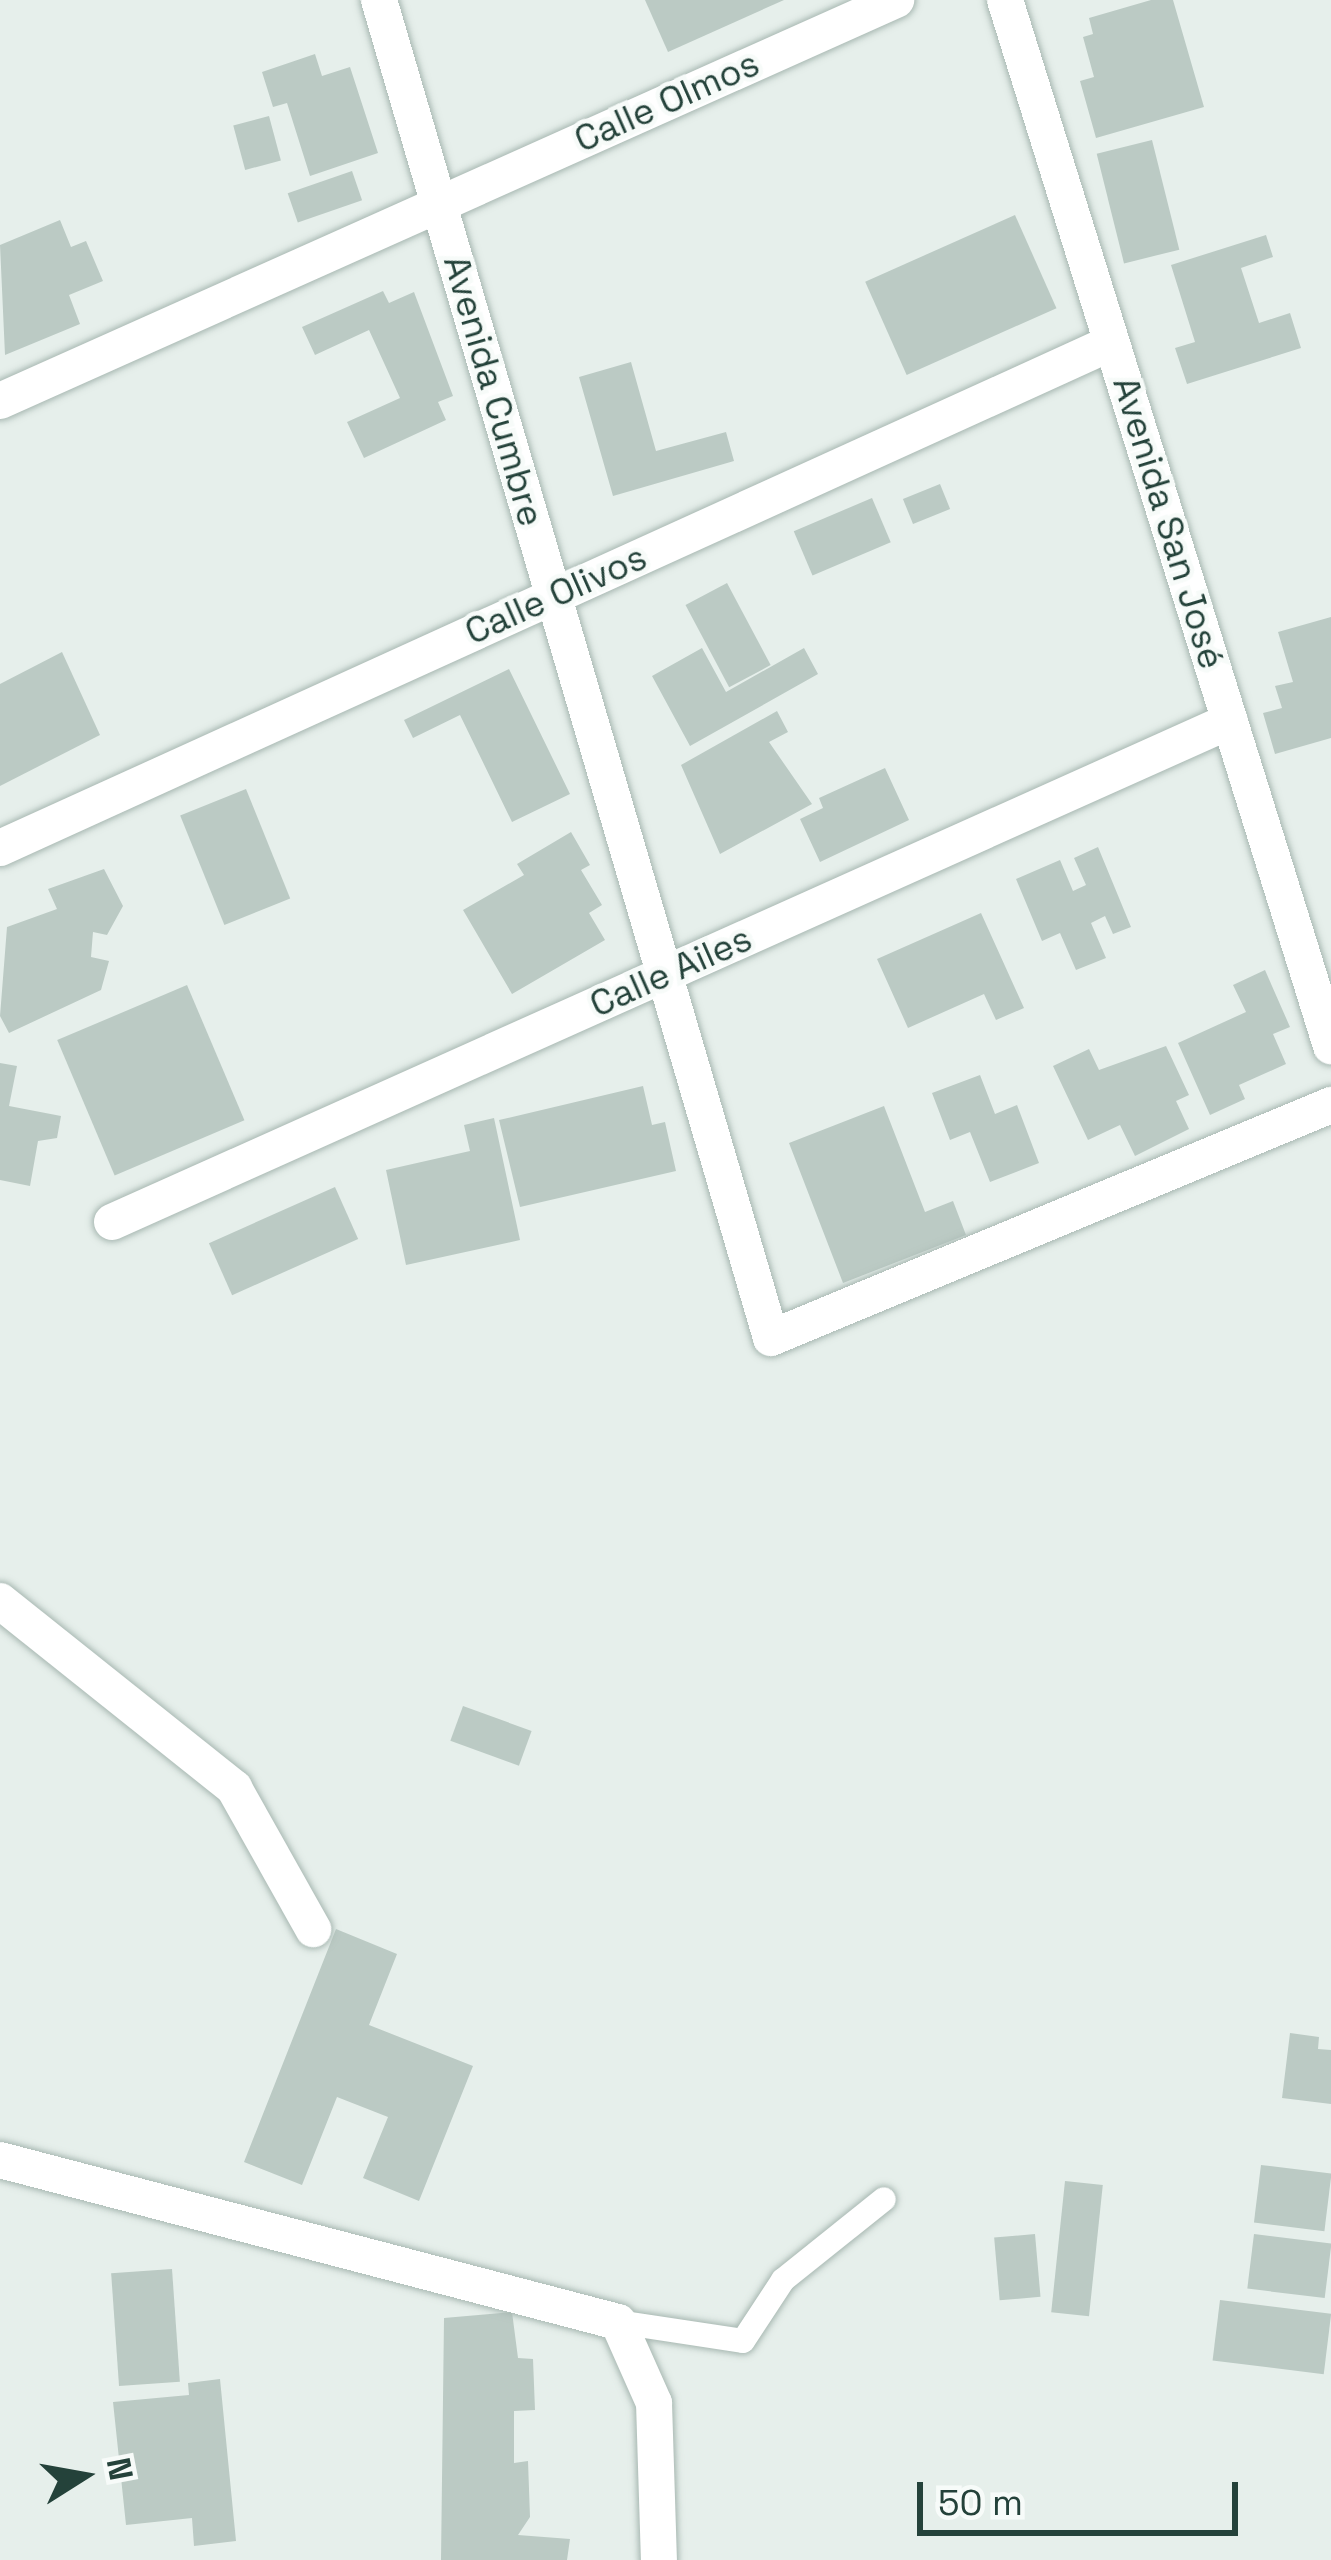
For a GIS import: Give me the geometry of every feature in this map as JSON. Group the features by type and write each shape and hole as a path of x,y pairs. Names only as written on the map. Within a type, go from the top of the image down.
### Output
{"street":[{"name":"Avenida Cumbre","path":"379,0 771,1338 1331,1105"},
{"name":"Calle Olmos","path":"438,204 896,0"},
{"name":"Avenida San José","path":"1005,0 1331,1046"},
{"name":"Avenida Cumbre","path":"0,401 438,204"},
{"name":"Calle Olivos","path":"0,848 1111,343"},
{"name":"Calle Ailes","path":"112,1222 1230,721"},
{"path":"0,1601 234,1788 314,1929"},
{"path":"0,2160 618,2322 654,2403 658,2560"}],"lane":[{"path":"618,2322 743,2341 783,2281 884,2199"}],"building":[{"path":"645,0 784,0 668,52"},
{"path":"1151,0 1173,0 1204,107 1096,138 1080,81 1094,77 1083,37 1093,34 1089,18"},
{"path":"315,54 322,76 350,67 378,153 310,176 287,103 273,107 262,72"},
{"path":"269,116 281,160 245,170 233,126"},
{"path":"1152,140 1179,250 1124,263 1097,154"},
{"path":"352,171 362,200 298,222 288,193"},
{"path":"1015,215 1056,308 907,375 865,282"},
{"path":"60,220 71,247 86,241 103,281 69,295 80,324 5,355 0,245"},
{"path":"1266,235 1273,257 1241,268 1259,323 1290,313 1301,348 1187,384 1175,348 1195,342 1171,265"},
{"path":"383,291 389,303 414,292 453,396 438,402 446,420 364,458 347,422 400,398 369,330 315,355 302,327"},
{"path":"631,362 656,451 726,432 734,461 613,496 579,377"},
{"path":"940,484 950,509 913,524 903,499"},
{"path":"872,498 891,542 813,575 794,531"},
{"path":"727,583 771,665 729,687 686,605"},
{"path":"1331,617 1331,738 1275,754 1263,713 1282,708 1275,686 1293,682 1278,632"},
{"path":"702,648 726,692 804,648 818,674 690,746 652,676"},
{"path":"62,652 100,735 0,786 0,684"},
{"path":"509,669 570,794 512,822 460,715 413,738 404,720"},
{"path":"777,711 788,732 769,742 812,804 720,854 681,765"},
{"path":"885,768 909,820 820,862 800,819 823,808 819,798"},
{"path":"246,789 290,898 224,925 180,816"},
{"path":"571,832 590,865 581,870 602,905 589,913 605,940 512,994 463,910 524,875 517,864"},
{"path":"1098,847 1131,927 1113,934 1105,916 1091,923 1106,958 1076,970 1060,933 1042,941 1016,879 1060,860 1073,891 1086,885 1074,858"},
{"path":"104,869 123,906 107,935 93,932 91,957 109,961 101,990 9,1033 0,1016 7,927 57,909 48,889"},
{"path":"981,913 1024,1008 996,1020 984,994 908,1028 877,959"},
{"path":"1265,970 1290,1027 1273,1034 1286,1064 1239,1085 1245,1099 1210,1115 1178,1043 1246,1012 1233,985"},
{"path":"187,985 244,1120 115,1175 57,1040"},
{"path":"1166,1046 1189,1095 1176,1101 1189,1129 1135,1156 1120,1125 1088,1140 1053,1066 1089,1049 1099,1070"},
{"path":"0,1063 17,1066 9,1106 61,1116 57,1138 38,1141 30,1186 0,1180"},
{"path":"980,1075 995,1114 1017,1105 1039,1163 990,1182 970,1132 950,1140 932,1093"},
{"path":"643,1086 652,1125 665,1122 676,1171 520,1207 499,1120"},
{"path":"884,1106 925,1212 953,1201 966,1235 843,1283 789,1143"},
{"path":"494,1118 520,1240 406,1265 386,1170 470,1151 464,1125"},
{"path":"335,1187 358,1239 232,1295 209,1243"},
{"path":"463,1706 532,1731 519,1766 450,1741"},
{"path":"336,1929 397,1954 369,2025 473,2066 419,2201 363,2178 388,2117 337,2097 302,2185 244,2162"},
{"path":"1290,2033 1319,2037 1318,2049 1331,2050 1331,2104 1282,2098"},
{"path":"1261,2165 1331,2174 1324,2231 1254,2223"},
{"path":"1065,2181 1103,2185 1089,2316 1051,2312"},
{"path":"1035,2234 1040,2297 1000,2300 994,2238"},
{"path":"1254,2234 1331,2243 1325,2298 1247,2289"},
{"path":"172,2269 180,2382 119,2386 111,2273"},
{"path":"1220,2300 1331,2314 1324,2374 1213,2361"},
{"path":"512,2312 518,2358 533,2359 535,2410 514,2411 514,2463 528,2461 530,2517 518,2535 570,2539 567,2560 441,2560 444,2318"},
{"path":"220,2379 236,2541 194,2546 192,2518 126,2525 113,2402 189,2395 188,2383"}]}
